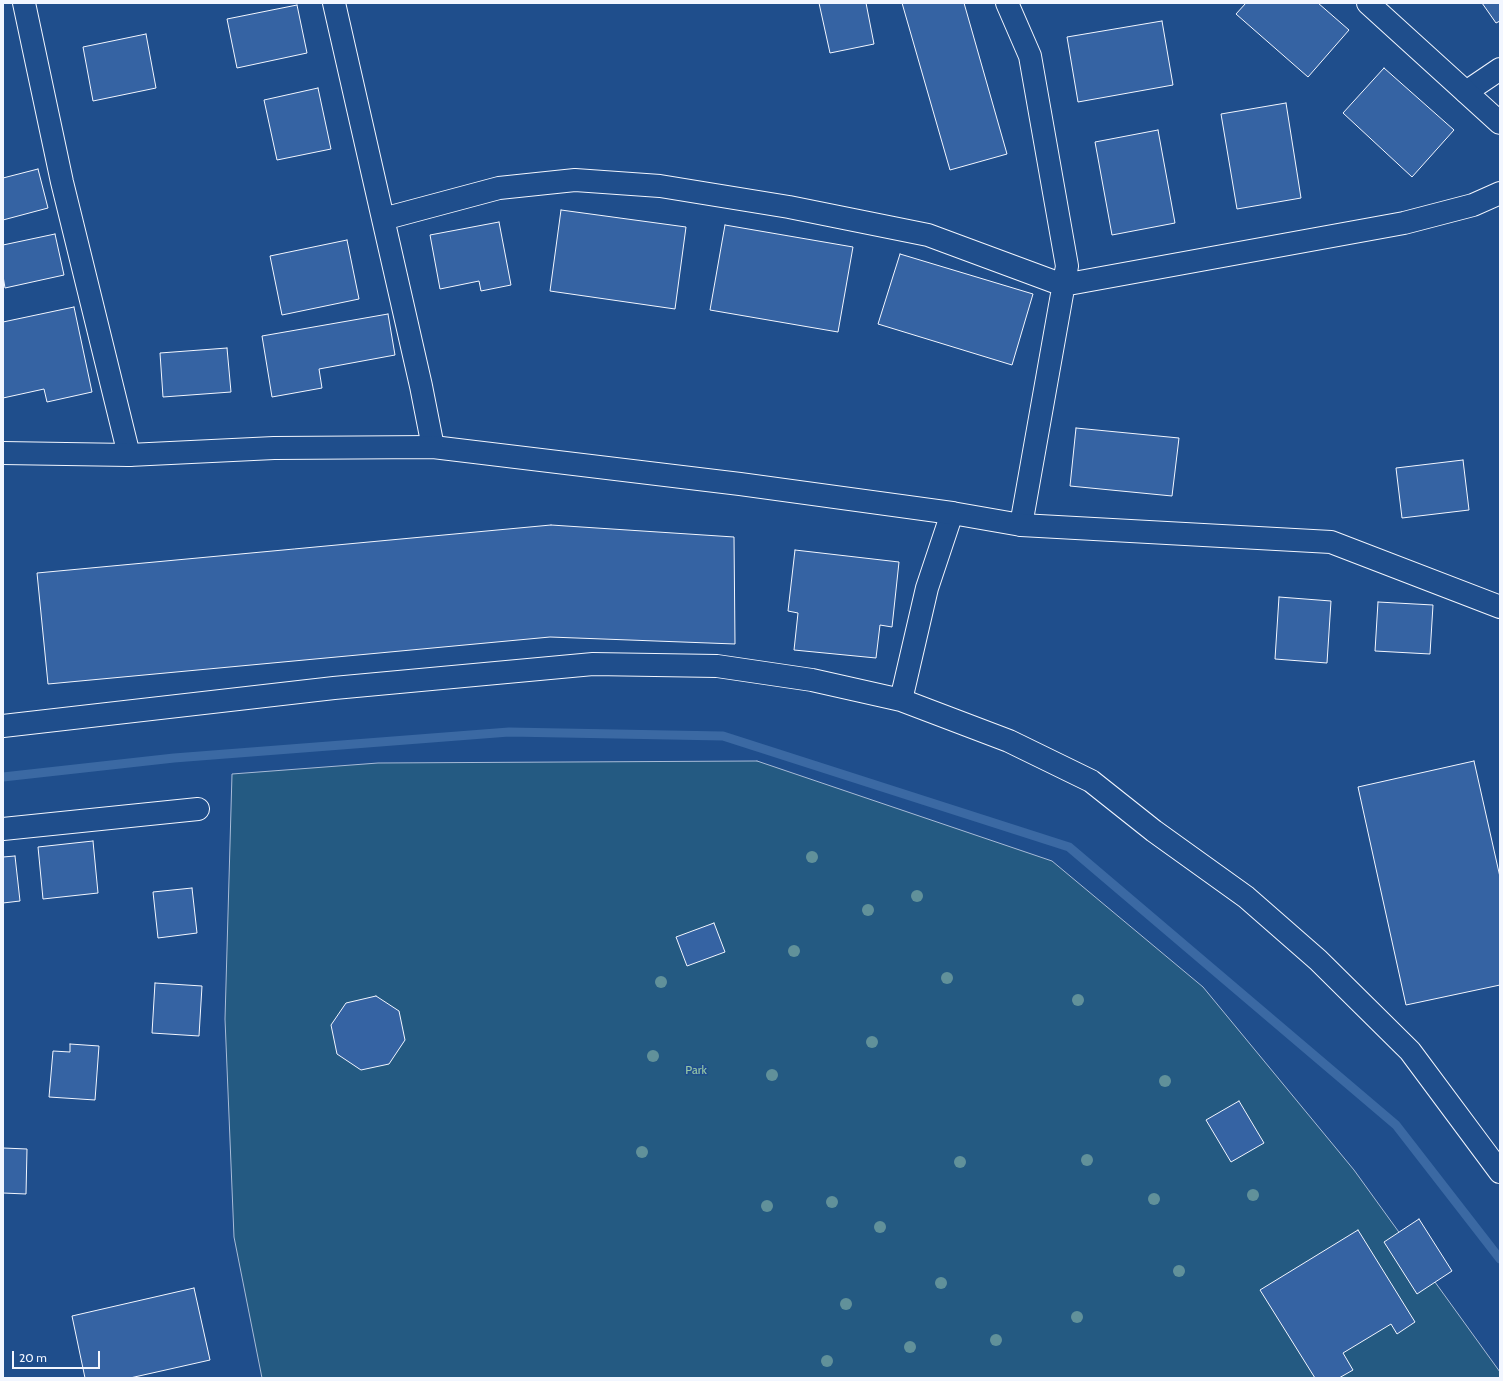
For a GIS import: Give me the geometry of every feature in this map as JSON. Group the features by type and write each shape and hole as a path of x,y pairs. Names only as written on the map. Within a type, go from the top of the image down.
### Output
{"street":[{"path":"24,3 62,182 129,455"},
{"path":"334,3 421,386 433,448"},
{"path":"1007,3 1030,56 1067,266 1021,525"},
{"path":"1368,3 1500,123"},
{"path":"1466,92 1500,69"},
{"path":"383,219 499,188 575,180 660,186 789,207 928,235 1063,285 1404,223 1472,205 1500,193"},
{"path":"3,453 129,455 274,448 433,448 740,484 952,513 1021,525 1331,542 1500,607"},
{"path":"901,700 927,588 952,513"},
{"path":"3,726 334,688 593,664 717,666 812,680 901,700 1009,741 1091,781 1154,832 1246,897 1318,960 1410,1051 1500,1172"},
{"path":"3,829 198,809"}],"green space":[{"name":"Park","path":"757,761 1052,861 1203,987 1354,1170 1500,1372 1500,1378 262,1378 234,1237 225,1019 232,774 378,763"}],"building":[{"path":"819,3 866,3 874,44 830,53"},
{"path":"902,3 964,3 1007,154 950,170"},
{"path":"1246,3 1318,3 1349,30 1308,77 1236,14"},
{"path":"1482,3 1500,3 1500,21 1496,23"},
{"path":"297,5 307,53 237,68 227,19"},
{"path":"1162,21 1173,85 1078,102 1067,37"},
{"path":"146,34 156,88 93,101 83,47"},
{"path":"1384,68 1454,130 1412,177 1343,113"},
{"path":"318,88 331,149 277,160 264,100"},
{"path":"1286,103 1301,198 1237,209 1221,114"},
{"path":"1158,130 1175,223 1112,235 1095,142"},
{"path":"38,169 48,208 3,220 3,178"},
{"path":"561,210 686,227 675,309 550,291"},
{"path":"499,222 511,285 481,291 479,281 440,289 430,235"},
{"path":"725,225 853,247 838,332 710,310"},
{"path":"55,234 64,275 5,288 3,276 3,245"},
{"path":"347,240 359,299 282,315 270,256"},
{"path":"900,254 1033,294 1012,365 878,324"},
{"path":"74,307 92,392 47,402 44,389 3,398 3,322"},
{"path":"388,314 395,355 319,369 322,388 272,397 262,336"},
{"path":"227,348 231,392 163,397 160,353"},
{"path":"1076,428 1179,438 1172,496 1070,486"},
{"path":"1463,460 1469,510 1402,518 1396,468"},
{"path":"551,525 734,537 735,644 550,637 48,684 37,573"},
{"path":"795,550 899,562 892,627 880,625 876,658 794,650 798,613 788,611"},
{"path":"1279,597 1331,601 1327,663 1275,659"},
{"path":"1378,602 1433,605 1430,654 1375,651"},
{"path":"1474,761 1500,877 1500,985 1406,1005 1358,787"},
{"path":"93,841 98,893 43,899 38,847"},
{"path":"15,856 20,901 3,903 3,857"},
{"path":"192,888 197,933 158,938 153,892"},
{"path":"714,923 725,952 687,966 676,937"},
{"path":"155,983 202,986 199,1036 152,1033"},
{"path":"376,996 399,1011 405,1040 389,1064 361,1070 337,1054 331,1025 346,1003"},
{"path":"70,1044 99,1046 95,1100 49,1097 53,1051 70,1052"},
{"path":"1239,1101 1264,1143 1231,1162 1206,1120"},
{"path":"3,1148 27,1149 26,1194 3,1193"},
{"path":"1419,1219 1452,1271 1417,1294 1384,1242"},
{"path":"1358,1230 1415,1322 1397,1334 1391,1324 1343,1353 1353,1370 1339,1378 1315,1378 1260,1290"},
{"path":"194,1288 210,1360 130,1378 85,1378 72,1316"}],"waterway":[{"path":"3,777 174,758 509,732 723,736 1069,847 1396,1125 1500,1259"}]}
